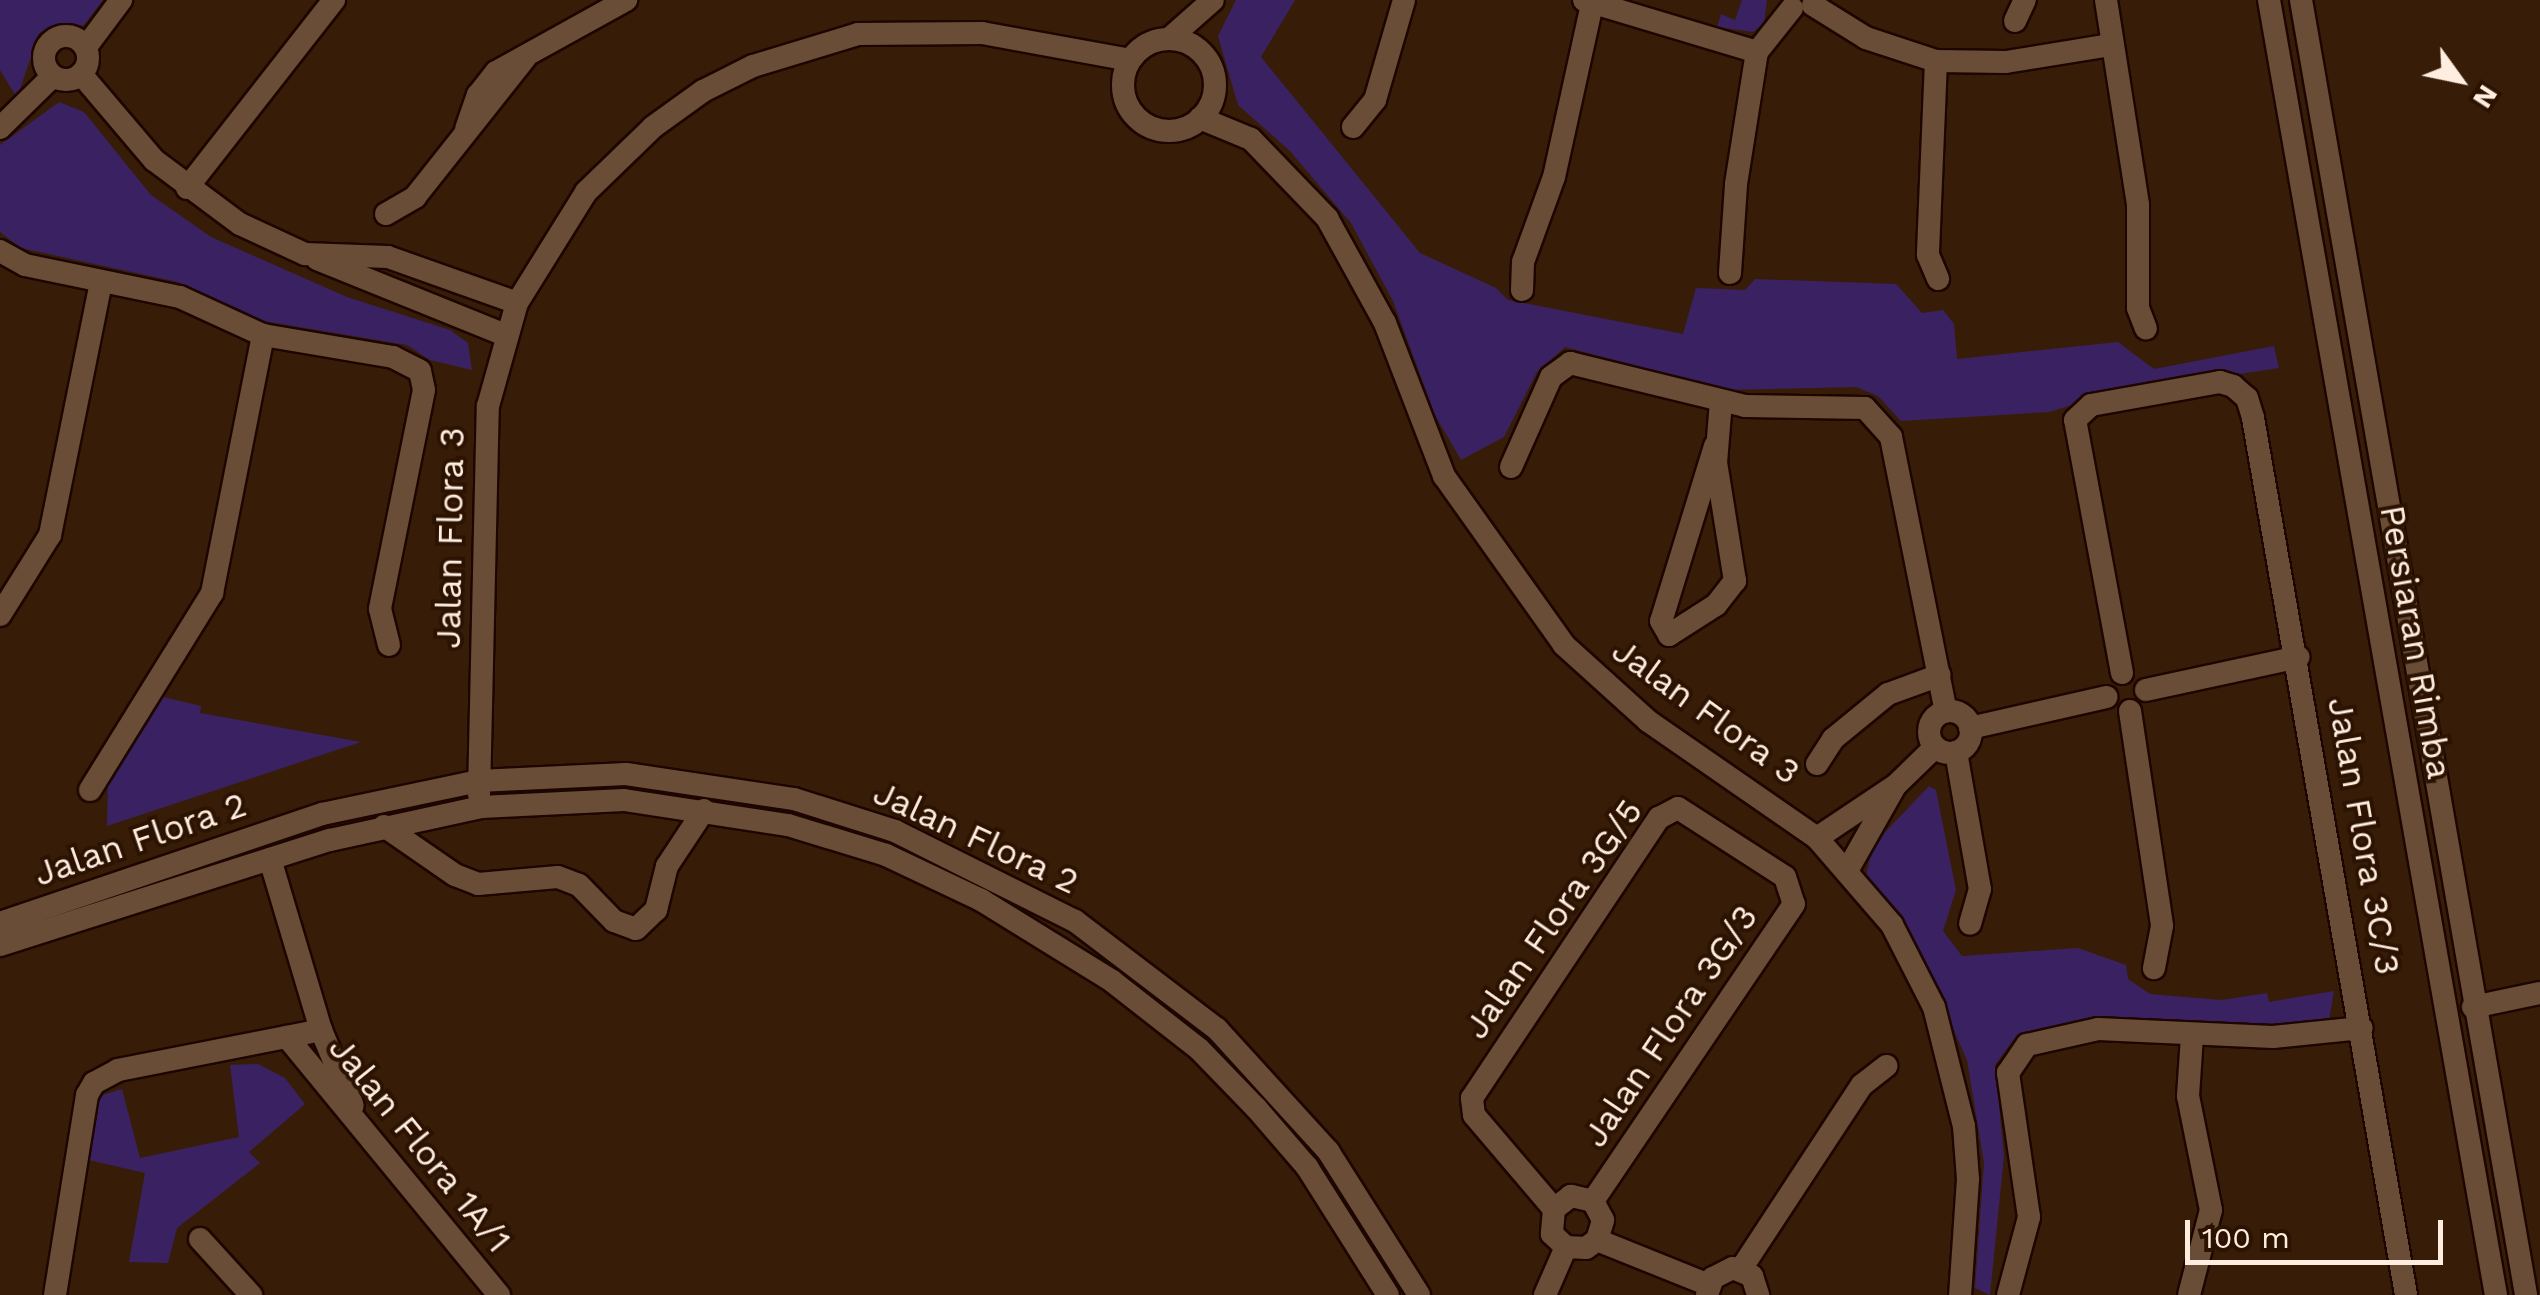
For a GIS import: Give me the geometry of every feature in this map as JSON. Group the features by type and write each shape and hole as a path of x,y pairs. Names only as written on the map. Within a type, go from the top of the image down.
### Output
{"street":[{"path":"81,74 86,47 121,0"},
{"path":"187,188 334,0"},
{"path":"386,214 415,197 466,129 487,82 626,0"},
{"path":"1352,127 1376,100 1404,0"},
{"path":"1522,290 1523,262 1554,177 1590,0 1757,52"},
{"path":"2106,0 2138,205 2138,308 2146,330"},
{"name":"Persiaran Rimba","path":"2269,0 2496,1295"},
{"name":"Persiaran Rimba","path":"2301,0 2526,1295"},
{"path":"1730,273 1736,184 1757,52 1802,3 1866,38 1936,61 2006,62 2110,45"},
{"path":"1123,89 1130,60 1154,41 1170,38 1207,8"},
{"path":"1200,50 1207,8"},
{"name":"Jalan Flora 3","path":"482,808 478,782 483,442 505,335 517,303 586,192 652,127 752,66 858,34 920,31 1037,42 1092,57 1130,60"},
{"path":"81,74 68,80 53,76 44,57 54,39 68,36 86,47"},
{"path":"1170,38 1200,50 1210,62 1214,93 1226,124"},
{"name":"Jalan Flora 3","path":"1092,57 1123,89 1146,125 1174,130 1200,118 1226,124 1287,172 1327,218 1385,324 1444,476 1564,645 1648,721 1817,838 1848,869 1912,960 1946,1047 1968,1178 1960,1295"},
{"path":"1936,61 1928,255 1938,279"},
{"path":"81,74 154,160 240,224 505,335"},
{"path":"0,128 53,76"},
{"path":"1200,118 1214,93"},
{"path":"0,251 25,265 180,296 263,335 415,366 424,385 380,608 389,645"},
{"path":"305,254 388,258 517,303"},
{"path":"0,615 50,535 101,282"},
{"path":"90,790 212,593 263,335"},
{"path":"1511,467 1550,377 1562,366 1583,364 1721,401 1786,408 1844,403 1874,413 1892,437 1946,712"},
{"name":"Jalan Flora 3C/3","path":"2122,673 2075,420 2092,405 2220,382 2247,398 2298,657 2362,1028 2398,1292"},
{"path":"1716,446 1735,581 1716,606 1679,634 1669,635 1660,621 1716,446 1721,401"},
{"path":"2154,968 2162,926 2130,711 2146,690 2298,657"},
{"path":"2107,697 2111,680 2122,673 2139,677 2146,690"},
{"path":"1817,764 1833,739 1888,694 1940,675"},
{"path":"1970,728 2107,697 2130,711"},
{"path":"1817,838 1946,750 1969,740 1970,728 1958,713 1946,712 1930,726 1946,750 1980,890 1970,924"},
{"name":"Jalan Flora 2","path":"0,923 322,814 478,782 626,774 794,800 896,831 1075,921 1217,1030 1328,1151 1419,1295"},
{"path":"1848,869 1896,785"},
{"name":"Jalan Flora 2","path":"0,945 384,826 482,808 624,800 788,825 886,856 1060,943 1199,1049 1307,1168 1388,1295"},
{"name":"Jalan Flora 3G/5","path":"1554,1209 1474,1116 1477,1089 1659,818 1678,808 1694,816"},
{"path":"384,826 455,875 478,884 558,877 579,886 614,921 636,929 656,910 667,866 704,810"},
{"name":"Jalan Flora 3G/3","path":"1592,1201 1794,904 1785,877 1694,816"},
{"path":"270,859 322,1030 363,1130"},
{"path":"2473,1007 2540,994"},
{"path":"2008,1295 2029,1217 2008,1084 2017,1054 2043,1039 2098,1029 2291,1037 2362,1028"},
{"name":"Jalan Flora 1A/1","path":"54,1295 88,1090 118,1070 322,1030"},
{"path":"2189,1295 2211,1210 2188,1096 2192,1035"},
{"name":"Jalan Flora 1A/1","path":"287,1037 499,1295"},
{"path":"1741,1270 1862,1086 1886,1066"},
{"path":"1572,1196 1592,1201 1603,1220 1597,1240 1586,1248 1566,1247 1552,1234 1554,1209 1572,1196"},
{"path":"200,1239 233,1285 252,1295"},
{"path":"1597,1240 1708,1290 1718,1272 1741,1270 1752,1276 1758,1295"},
{"path":"1544,1295 1566,1247"}],"shaded area":[{"path":"0,0 103,0 84,25 39,33 17,98 0,70"},
{"path":"1236,0 1295,0 1261,57 1420,253 1496,288 1508,300 1683,334 1696,288 1745,290 1755,279 1896,284 1922,313 1943,310 1954,324 1957,359 2118,342 2154,369 2274,346 2279,368 2108,394 2049,412 1901,421 1878,396 1856,387 1726,390 1565,347 1537,372 1504,437 1461,460 1435,415 1393,301 1351,223 1290,151 1238,105 1218,36"},
{"path":"1742,0 1767,0 1764,23 1753,32 1717,27 1721,14 1735,20"},
{"path":"59,102 84,112 151,195 211,237 347,297 450,330 468,343 472,370 430,360 407,345 263,321 178,282 21,248 0,232 0,145"},
{"path":"159,696 201,706 200,713 361,742 107,826 108,775"},
{"path":"1929,786 1936,790 1956,890 1943,931 1962,956 2078,948 2126,965 2128,979 2150,994 2222,1000 2267,993 2269,1002 2334,991 2329,1020 2284,1031 2107,1019 2014,1039 1995,1065 2004,1156 1990,1295 1975,1288 1984,1163 1967,1060 1910,931 1866,876 1873,845"},
{"path":"258,1064 285,1078 305,1104 249,1152 260,1163 177,1228 168,1263 129,1262 145,1173 80,1158 85,1121 99,1096 122,1089 140,1158 239,1137 230,1065"}]}
